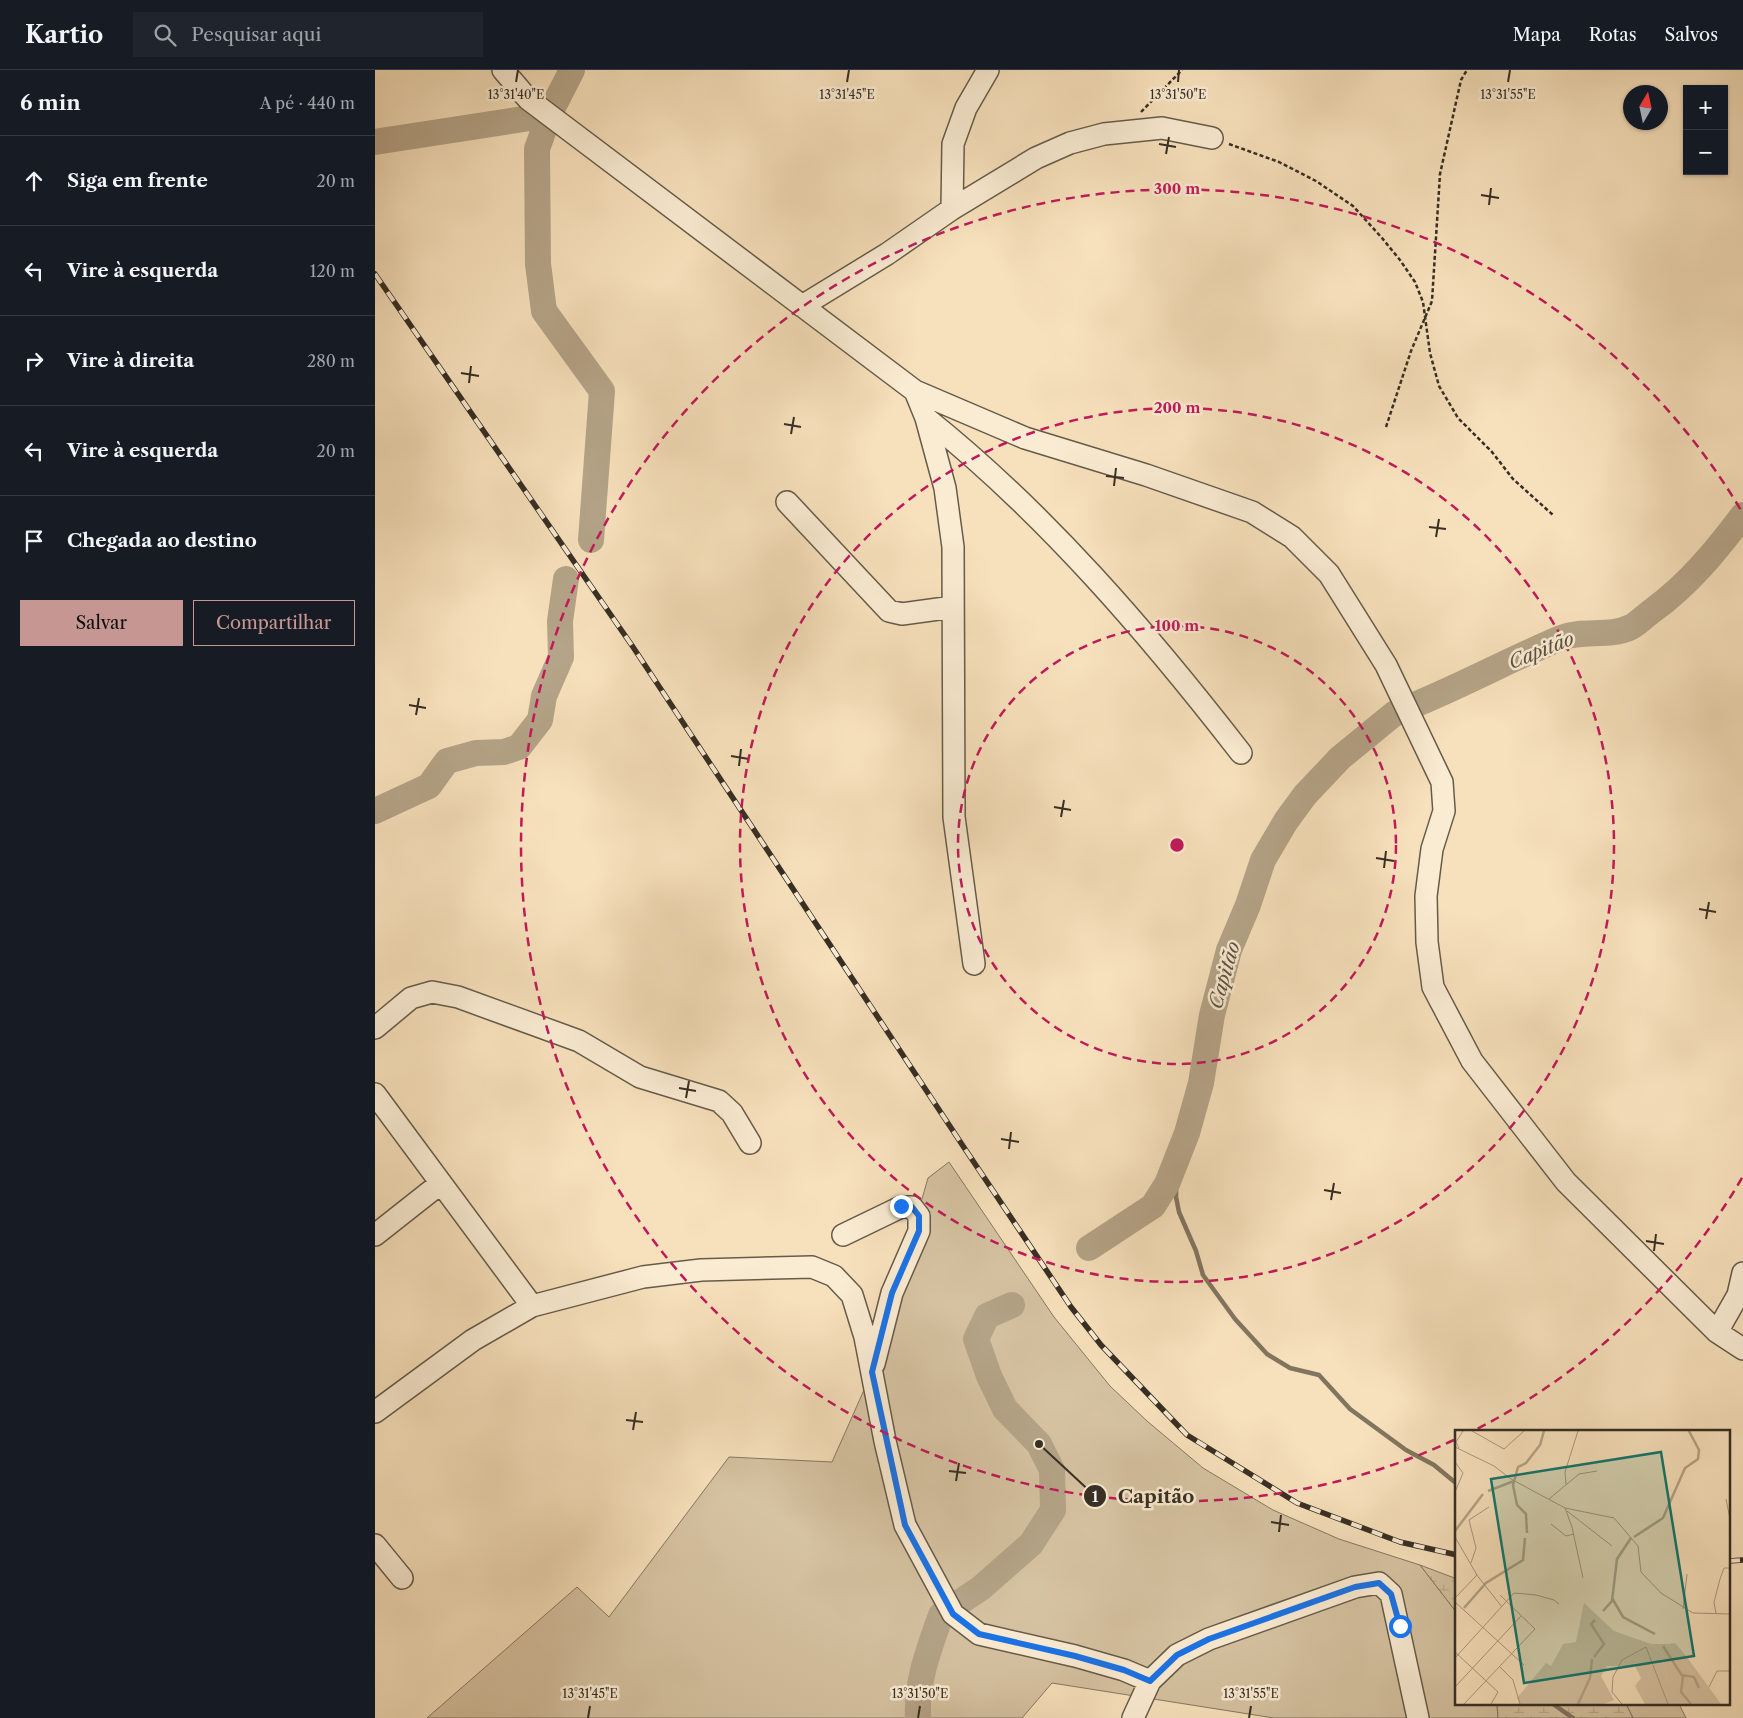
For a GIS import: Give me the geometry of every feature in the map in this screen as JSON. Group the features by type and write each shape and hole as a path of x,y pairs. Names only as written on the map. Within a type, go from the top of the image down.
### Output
{"street":[{"path":"503,70 528,99 915,391 1025,438 1146,475 1251,512 1292,536 1329,574 1386,665 1442,782 1444,811 1432,849 1426,896 1427,942 1433,987 1472,1061 1566,1182 1717,1332 1743,1349"},
{"path":"952,209 953,144 965,108 988,70"},
{"path":"802,306 887,254 952,209 1045,154 1070,143 1121,132 1162,128 1212,138"},
{"path":"915,391 926,418 945,488 953,547 954,817 975,964"},
{"path":"926,418 976,458 1046,526 1173,666 1241,753"},
{"path":"787,502 889,611 903,614 953,607"},
{"path":"375,1028 411,998 432,992 458,997 579,1041 647,1080 719,1100 732,1113 750,1143"},
{"path":"375,1094 532,1306"},
{"path":"375,1235 441,1183"},
{"path":"843,1235 901,1206 912,1207 919,1216 919,1231 892,1293 872,1372"},
{"path":"375,1412 473,1340 532,1306 643,1277 701,1270 812,1267 834,1276 852,1295 865,1336 905,1525 953,1614 979,1634 1075,1656 1124,1670 1150,1681"},
{"path":"1717,1332 1738,1295 1743,1273"},
{"path":"375,1545 402,1578"},
{"path":"1133,1718 1150,1681 1177,1655 1209,1639 1355,1587 1379,1583 1391,1594 1419,1718"}],"path":[{"path":"1121,132 1182,70"},
{"path":"1386,427 1411,351 1432,301 1440,174 1461,80 1467,70"},
{"path":"1212,138 1279,162 1316,180 1353,206 1400,260 1415,282 1423,302 1439,386 1459,418 1492,452 1513,478 1553,515"}],"green space":[{"path":"949,1162 1054,1317 1110,1386 1147,1421 1203,1468 1273,1510 1339,1539 1420,1565 1455,1610 1455,1706 1497,1706 1498,1718 1274,1718 1052,1683 1022,1718 427,1718 577,1587 609,1617 729,1457 832,1462 872,1372 928,1178"},
{"path":"1420,1565 1455,1578 1455,1610"},
{"path":"1497,1706 1627,1706 1633,1718 1498,1718"},
{"path":"1627,1706 1680,1706 1686,1718 1633,1718"}],"waterway":[{"path":"572,70 549,115 537,149 538,264 544,311 602,391 591,540"},
{"path":"375,142 549,115"},
{"name":"Capitão","path":"1419,703 1569,635 1614,632 1631,627 1678,590 1712,554 1743,515"},
{"path":"375,811 429,786 447,761 476,753 504,752 519,747 540,720 544,696 561,657 560,621 566,579"},
{"name":"Capitão","path":"1089,1248 1153,1206 1167,1184 1187,1133 1201,1083 1212,1015 1229,950 1248,905 1263,860 1286,821 1305,795 1340,758 1395,713"},
{"path":"1177,1159 1176,1197 1179,1212 1196,1251 1203,1275 1235,1319 1267,1354 1290,1368 1319,1375 1350,1409 1406,1450 1434,1465 1455,1482"},
{"name":"Capitão","path":"960,1602 981,1588 1031,1544 1053,1510 1052,1470 1039,1444 1005,1409 989,1376 976,1339 987,1316 1012,1305"},
{"name":"Capitão","path":"918,1718 921,1679 941,1615"},
{"path":"1556,1706 1573,1718"}],"railway":[{"path":"375,274 633,647 965,1149 1071,1307 1101,1345 1187,1435 1297,1503 1400,1542 1455,1555"},
{"path":"1731,1561 1743,1560"}],"place":[{"name":"Capitão","path":"1039,1444"}],"route":[{"path":"901,1206 912,1207 919,1216 919,1231 892,1293 872,1372 885,1441 905,1525 933,1581 953,1614 979,1634 1075,1656 1124,1670 1150,1681 1177,1655 1209,1639 1355,1587 1379,1583 1391,1594 1400,1626"}]}
